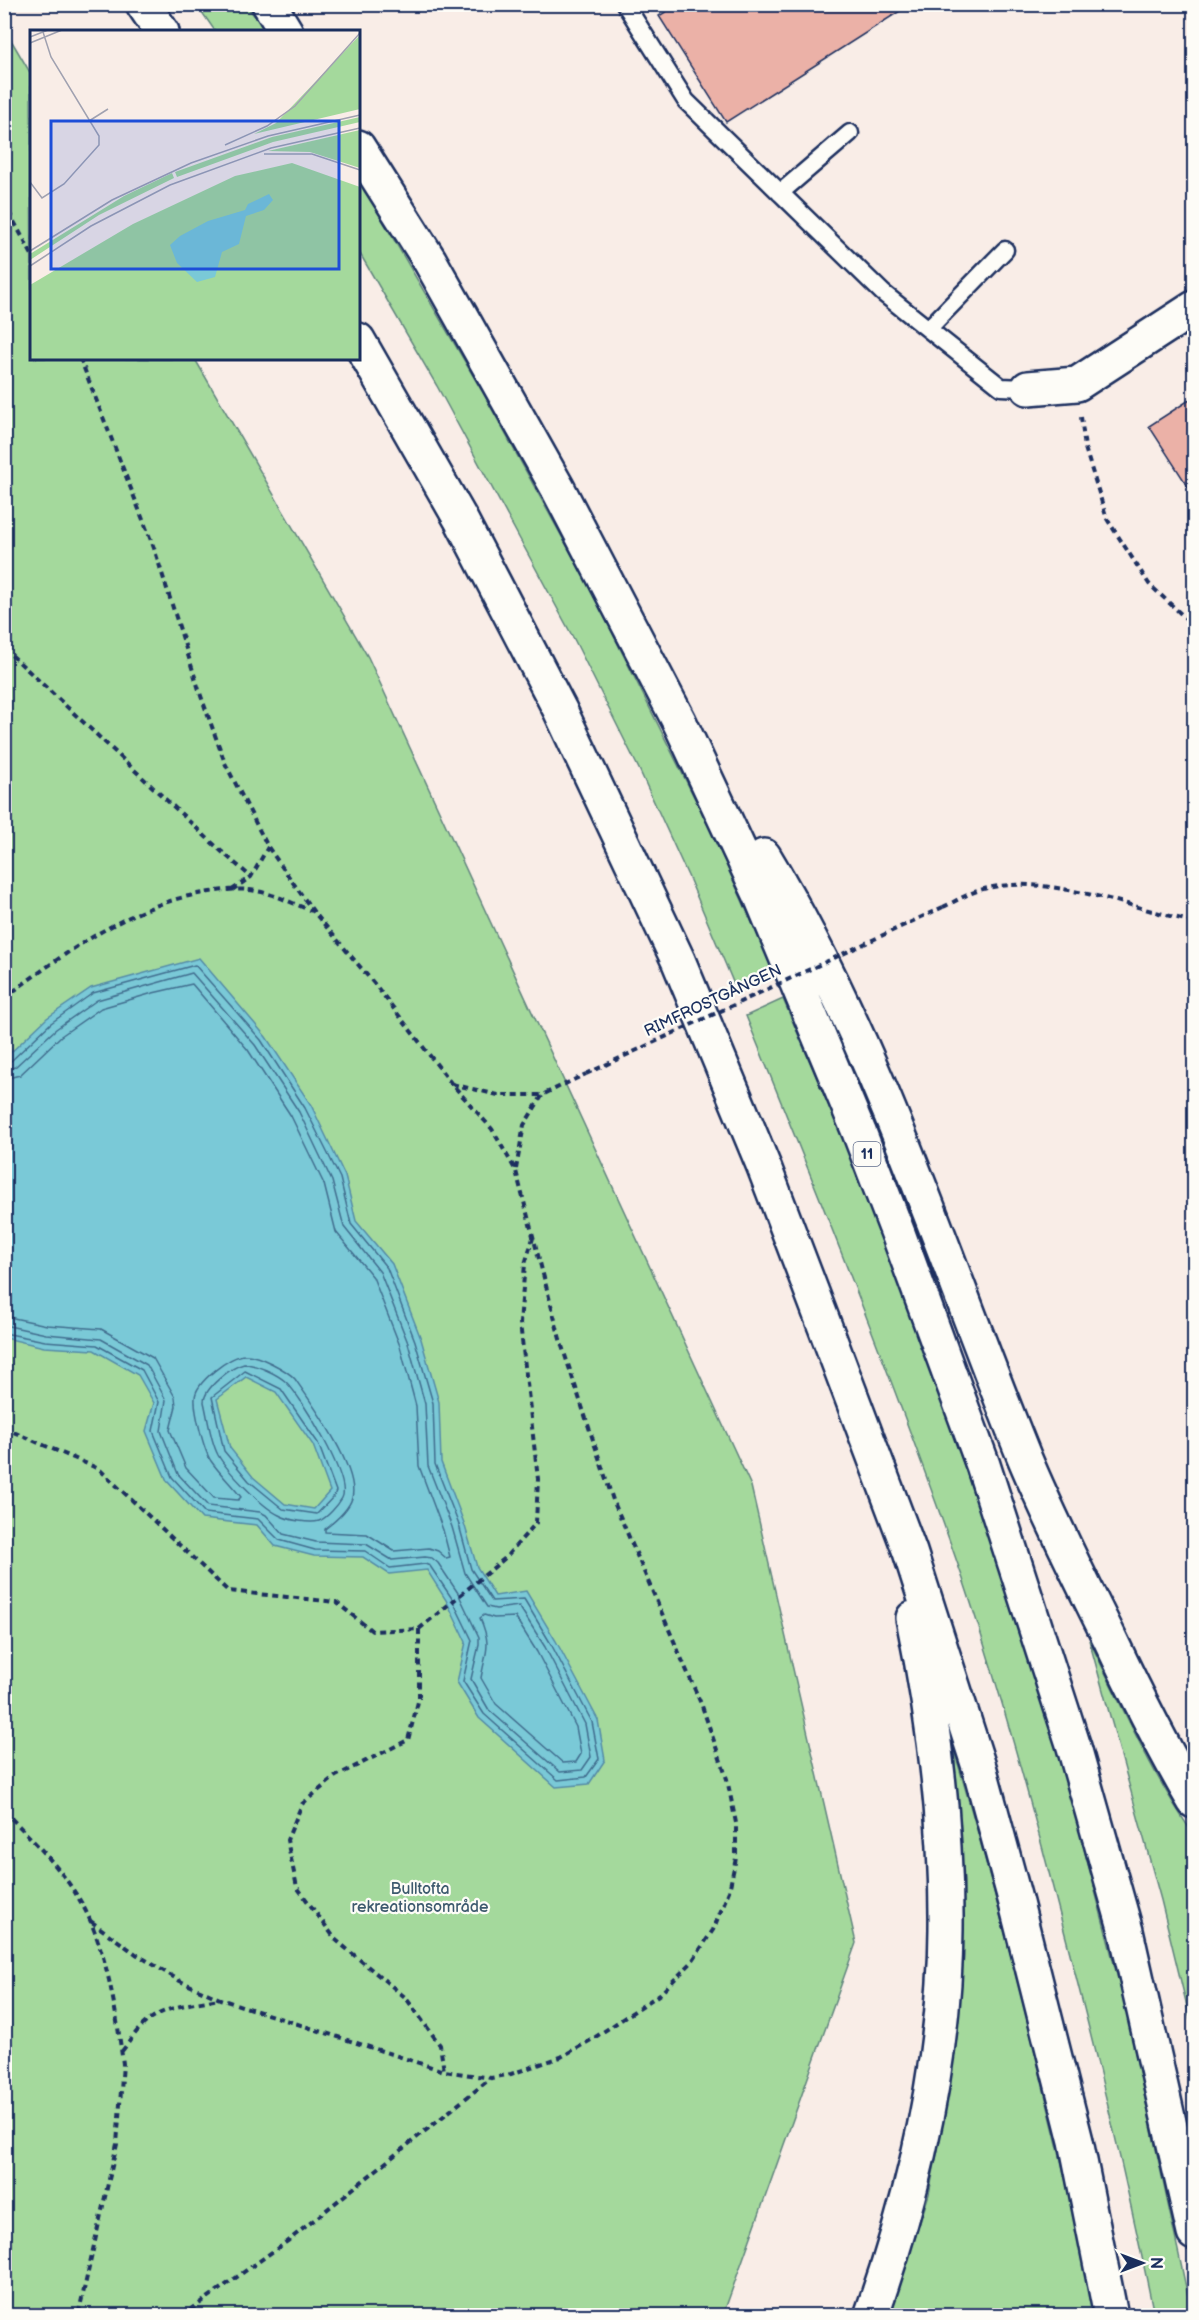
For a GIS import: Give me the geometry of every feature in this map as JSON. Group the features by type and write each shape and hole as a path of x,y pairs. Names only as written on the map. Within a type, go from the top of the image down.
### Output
{"main road":[{"path":"143,4 161,30"},
{"path":"268,4 285,30"},
{"name":"11","path":"360,150 430,261 557,487 679,721 759,892 854,1121 907,1257 983,1465 1074,1747 1126,1931 1194,2233"},
{"path":"1028,388 1077,384 1194,308"},
{"path":"360,343 460,518 560,710 678,960 764,1167 827,1332 910,1552 980,1770 1076,2141 1111,2316"},
{"path":"679,721 772,869 845,1011 899,1134 1026,1460 1083,1587 1135,1693 1158,1739 1194,1801"},
{"path":"827,1332 853,1417 878,1484 911,1609 935,1740 945,1874 946,1929 943,1990 930,2101 914,2177 872,2316"}],"lane":[{"path":"625,4 686,101 883,293 1001,387 1028,388"},
{"path":"780,193 850,133"},
{"path":"928,329 1005,250"}],"path":[{"path":"4,203 30,251"},
{"path":"81,360 154,548 225,763 267,847 313,911 492,1129 516,1171 561,1343 614,1500 702,1706 727,1779 736,1823 736,1858 729,1891 712,1930 691,1963 660,1994 591,2040 561,2057 511,2074 491,2078 444,2071 220,1999 180,1981 136,1954 90,1920"},
{"path":"1077,384 1085,448 1107,519 1149,584 1194,626"},
{"path":"4,648 251,877"},
{"path":"231,891 251,877 267,847"},
{"name":"RIMFROSTGÅNGEN","path":"452,1083 498,1095 542,1095 977,891 1021,884 1082,893 1194,922"},
{"path":"4,998 81,944 122,920 156,905 198,894 256,891 313,911"},
{"path":"516,1171 524,1125 542,1095"},
{"path":"4,1428 99,1469 228,1591 336,1602 372,1631 419,1629 504,1559 536,1523 538,1479 520,1323 525,1264 533,1237"},
{"path":"419,1629 419,1698 408,1740 336,1776 302,1804 287,1840 297,1887 336,1940 406,1998 440,2045 444,2071"},
{"path":"4,1811 30,1837 73,1890 90,1920 115,2007 122,2051 117,2144 78,2316"},
{"path":"122,2051 139,2028 158,2013 220,1999"},
{"path":"182,2316 289,2240 491,2078"}],"green space":[{"path":"197,5 246,5 265,30 214,30"},
{"name":"Bulltofta rekreationsområde","path":"4,28 30,72 30,360 196,360 368,657 751,1486 856,1943 723,2315 5,2315"},
{"path":"360,181 482,391 590,588 713,835 774,972 736,989 639,769 575,641 437,386 360,254"},
{"path":"783,999 849,1153 936,1385 1000,1569 1067,1783 1125,2006 1192,2315 1154,2315 1122,2165 1086,2015 990,1662 938,1508 885,1366 746,1016"},
{"path":"1089,1640 1151,1764 1194,1835 1194,2035 1161,1900"},
{"path":"954,1750 992,1883 1026,2017 1073,2211 1095,2315 890,2316 929,2194 949,2091 962,1961 961,1856"}],"water":[{"path":"199,958 266,1037 311,1105 345,1176 356,1221 392,1264 421,1339 439,1402 441,1462 464,1523 477,1567 495,1596 526,1591 556,1641 598,1720 605,1760 589,1784 556,1787 479,1718 457,1682 466,1642 446,1600 427,1570 389,1574 363,1557 314,1556 275,1546 257,1525 202,1519 167,1481 146,1431 154,1403 138,1375 94,1350 44,1347 5,1338 5,1058 47,1018 91,988","holes":["246,1377 276,1392 313,1445 330,1491 314,1509 285,1504 253,1477 230,1448 217,1399"]}],"building":[{"path":"678,4 911,4 726,122 659,16"},
{"path":"1194,397 1194,496 1149,426"}]}
